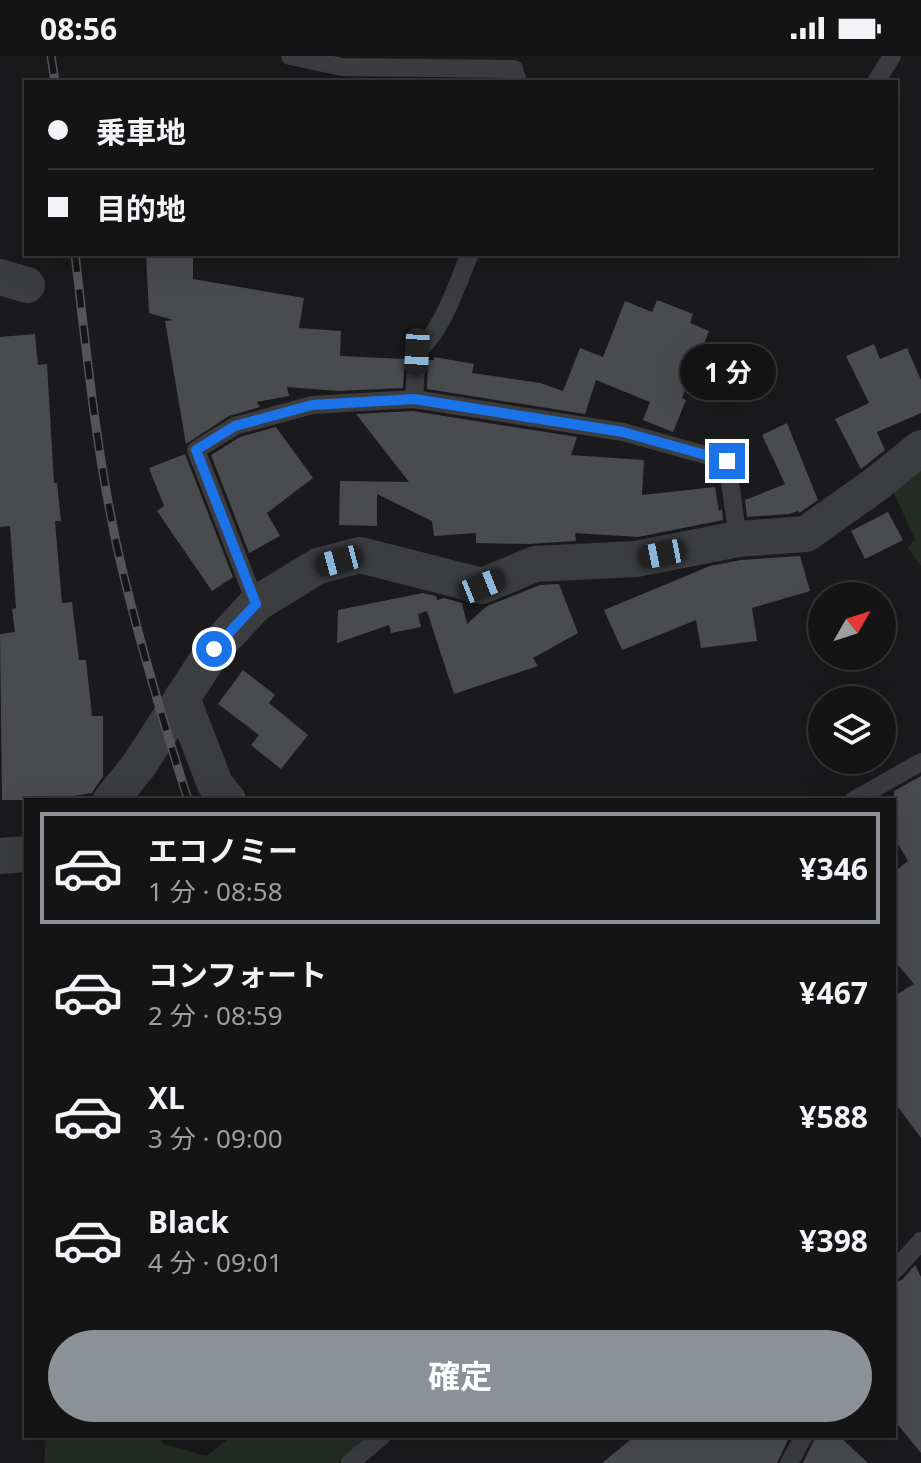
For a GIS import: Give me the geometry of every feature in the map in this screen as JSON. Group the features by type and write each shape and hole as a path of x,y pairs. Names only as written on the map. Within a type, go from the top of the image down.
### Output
{"street":[{"path":"113,798 139,765 214,649 256,604 318,566 360,555 482,586 535,564 636,559 738,539 806,534 921,448"},
{"path":"182,698 215,784 226,798"},
{"path":"0,856 24,854"}],"lane":[{"path":"290,56 342,67 514,69 517,80"},
{"path":"877,80 892,56"},
{"path":"414,399 417,352 434,331 469,256"},
{"path":"256,604 196,450 235,426 312,405 414,399 623,432 727,461 738,539"},
{"path":"858,798 921,762"},
{"path":"896,1269 921,1241"},
{"path":"350,1463 380,1438"},
{"path":"789,1463 803,1438"}],"shaded area":[{"path":"921,468 921,566 908,548 915,539 893,491"},
{"path":"46,1438 160,1438 164,1444 206,1456 229,1438 369,1438 338,1463 44,1463"}],"building":[{"path":"146,256 193,256 193,279 304,298 299,328 341,331 340,356 405,359 403,388 338,391 287,387 289,396 257,402 260,407 229,416 186,444 165,321 173,320 149,313"},
{"path":"657,300 693,314 690,323 709,331 682,398 686,400 673,432 643,420 650,402 596,380 585,414 427,389 428,360 434,360 434,357 474,364 472,373 540,383 563,391 580,348 603,357 625,301 652,312"},
{"path":"35,334 38,365 47,364 54,483 57,483 61,521 55,521 62,603 72,602 79,660 86,660 92,716 103,716 103,776 92,793 61,798 2,800 0,634 15,632 12,609 16,608 10,526 0,527 0,337"},
{"path":"874,344 880,359 907,348 921,380 921,413 877,432 885,450 861,469 835,419 869,403 846,356"},
{"path":"413,411 577,437 571,455 644,460 642,495 715,487 723,520 638,537 575,533 576,541 476,543 476,533 434,536 432,521 377,494 377,526 339,525 340,481 409,482 356,414"},
{"path":"787,423 818,500 799,513 747,517 745,500 785,484 762,435"},
{"path":"276,427 313,478 267,513 280,536 249,553 211,455 240,437"},
{"path":"185,454 233,577 212,591 157,511 164,506 149,468"},
{"path":"888,512 903,540 865,559 851,531"},
{"path":"800,556 808,584 808,592 752,608 757,641 701,648 696,620 622,650 604,610 710,566 741,560"},
{"path":"559,584 578,633 533,658 538,666 454,694 427,611 418,614 421,627 391,633 389,625 337,643 338,610 423,593 436,596 437,600 444,598 462,603 467,624 487,606 540,585"},
{"path":"243,670 275,695 269,703 308,735 281,769 251,745 259,735 218,704"},
{"path":"921,776 921,1138 896,1105 896,995 914,984 896,962 896,870 908,861 896,840 894,791"},
{"path":"915,1265 921,1277 921,1453 896,1422 896,1282"},
{"path":"633,1438 789,1438 777,1463 602,1463"},
{"path":"815,1438 841,1438 868,1463 803,1463"}],"railway":[{"path":"51,56 55,80"},
{"path":"75,256 93,408 112,522 143,651 187,798"}],"route":[{"path":"214,649 256,604 196,450 235,426 312,405 414,399 623,432 727,461"}]}
